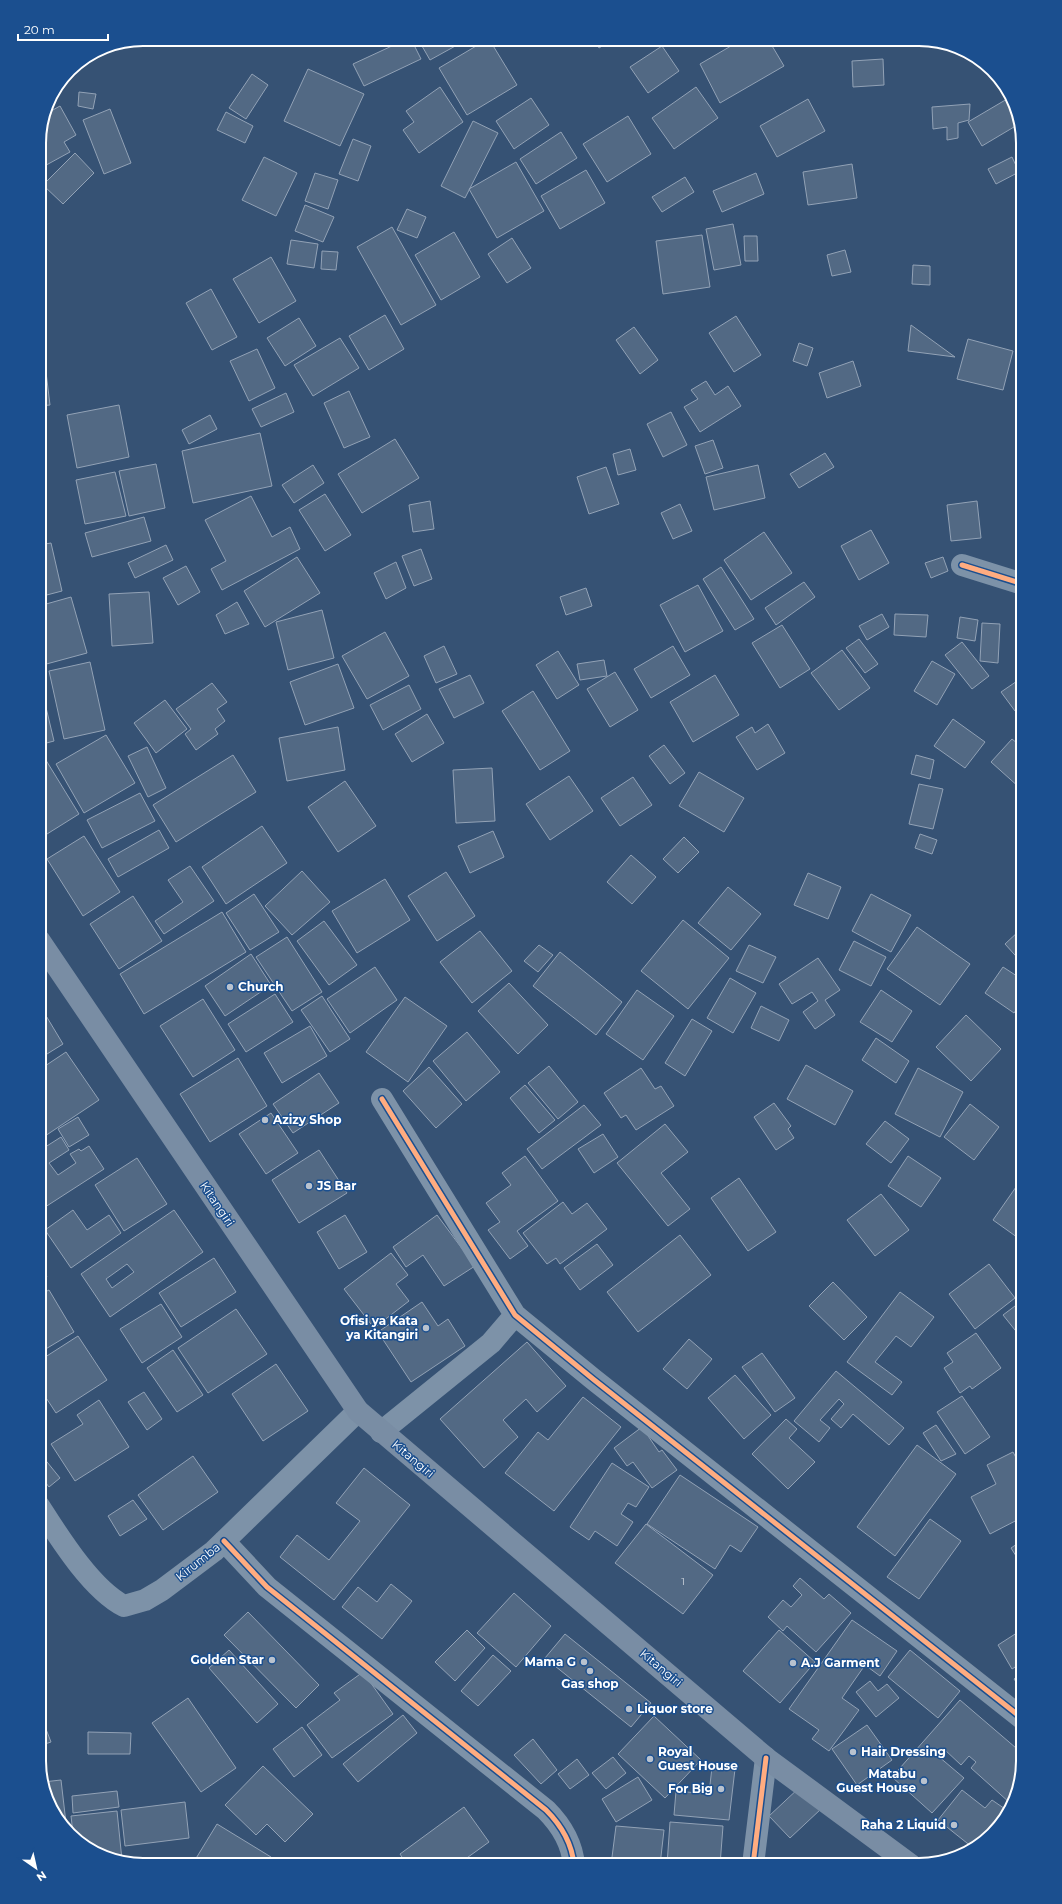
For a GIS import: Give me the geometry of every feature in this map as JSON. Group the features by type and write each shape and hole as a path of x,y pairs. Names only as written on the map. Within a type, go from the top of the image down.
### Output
{"main road":[{"name":"Kitangiri","path":"46,950 358,1411 766,1758 902,1858"}],"street":[{"path":"962,565 1016,582"},
{"path":"382,1099 516,1315 529,1328 1016,1714"},
{"path":"381,1432 491,1343 516,1315"},
{"name":"Kirumba","path":"46,1516 92,1581 112,1600 124,1606 145,1600 162,1590 214,1551 358,1411"},
{"path":"224,1541 267,1587 546,1810 560,1825 573,1858"},
{"path":"753,1858 766,1758"}],"building":[{"path":"392,46 414,46 421,59 364,86 353,64"},
{"path":"422,46 455,46 430,60"},
{"path":"476,46 493,46 517,85 467,115 439,68"},
{"path":"662,46 679,71 648,93 630,67"},
{"path":"731,46 772,46 784,66 720,103 700,64"},
{"path":"883,59 884,85 853,87 852,61"},
{"path":"308,69 364,94 340,146 284,121"},
{"path":"252,74 268,85 246,119 229,108"},
{"path":"440,87 463,122 419,153 403,130 414,122 406,111"},
{"path":"696,87 718,118 674,149 652,118"},
{"path":"79,92 96,94 93,109 78,106"},
{"path":"531,98 549,125 514,149 496,121"},
{"path":"808,99 825,131 777,157 760,126"},
{"path":"1006,100 1013,118 1014,127 982,146 968,122"},
{"path":"970,104 969,120 958,123 958,138 947,140 947,127 933,129 932,107"},
{"path":"60,106 76,135 64,142 70,152 46,165 46,137 51,111"},
{"path":"110,109 131,163 104,174 83,120"},
{"path":"226,112 253,126 245,143 217,130"},
{"path":"628,116 651,154 607,182 583,144"},
{"path":"473,121 498,133 465,198 441,186"},
{"path":"561,132 577,158 536,184 520,159"},
{"path":"353,139 371,146 358,181 339,174"},
{"path":"75,153 94,173 63,204 46,188 46,182"},
{"path":"264,157 297,173 276,216 242,200"},
{"path":"1012,157 1016,166 1016,174 996,184 988,169"},
{"path":"516,162 544,211 497,238 469,189"},
{"path":"852,164 857,198 808,205 803,172"},
{"path":"586,170 605,203 560,229 541,196"},
{"path":"315,173 338,180 328,209 305,201"},
{"path":"756,173 764,194 722,212 713,191"},
{"path":"685,177 694,192 662,212 652,197"},
{"path":"305,205 334,217 323,242 295,231"},
{"path":"407,209 426,217 417,238 397,230"},
{"path":"733,224 741,265 714,270 706,229"},
{"path":"392,227 436,305 401,325 357,247"},
{"path":"454,232 480,277 441,300 415,255"},
{"path":"702,235 710,287 663,294 656,241"},
{"path":"744,236 757,236 758,261 745,261"},
{"path":"512,238 531,268 507,283 488,254"},
{"path":"291,240 318,244 314,268 287,264"},
{"path":"845,250 851,272 832,276 827,255"},
{"path":"322,251 338,252 336,270 321,269"},
{"path":"271,257 296,301 259,323 233,279"},
{"path":"913,265 930,266 930,285 912,284"},
{"path":"211,289 237,337 212,350 186,303"},
{"path":"385,315 404,349 369,370 349,336"},
{"path":"736,316 761,355 734,372 709,333"},
{"path":"299,318 316,346 285,366 267,338"},
{"path":"911,325 955,357 908,351"},
{"path":"634,327 658,360 640,374 616,340"},
{"path":"340,338 359,368 313,396 294,365"},
{"path":"968,339 1013,351 1003,390 957,379"},
{"path":"799,343 813,348 807,366 793,361"},
{"path":"257,349 275,388 249,401 230,361"},
{"path":"853,361 861,386 827,398 819,373"},
{"path":"46,372 50,405 46,405"},
{"path":"706,381 715,395 728,386 741,406 700,432 684,407 698,399 691,390"},
{"path":"349,391 370,437 344,448 324,403"},
{"path":"286,393 294,412 261,427 252,409"},
{"path":"119,405 129,457 77,468 67,415"},
{"path":"671,412 687,445 663,457 647,424"},
{"path":"210,415 217,429 189,444 182,430"},
{"path":"260,433 272,486 193,503 182,451"},
{"path":"395,439 419,478 362,513 338,474"},
{"path":"713,440 723,468 705,474 695,446"},
{"path":"630,449 636,470 618,475 613,454"},
{"path":"825,453 834,467 799,488 790,474"},
{"path":"156,464 165,508 129,516 119,471"},
{"path":"313,465 324,483 294,503 282,485"},
{"path":"758,465 765,498 714,510 706,477"},
{"path":"606,467 619,504 589,514 577,477"},
{"path":"115,472 126,516 85,524 76,480"},
{"path":"325,494 351,535 325,551 299,510"},
{"path":"251,496 272,537 290,527 300,549 222,590 211,569 226,561 205,520"},
{"path":"430,501 434,529 413,532 409,505"},
{"path":"977,501 981,538 951,541 947,505"},
{"path":"680,504 692,531 673,539 661,513"},
{"path":"144,517 151,541 92,557 85,533"},
{"path":"871,530 889,563 859,580 841,546"},
{"path":"764,532 792,573 751,600 724,560"},
{"path":"51,543 62,591 46,595 46,544"},
{"path":"166,545 173,560 135,578 128,563"},
{"path":"421,549 432,579 414,586 402,556"},
{"path":"297,557 320,593 265,627 244,591"},
{"path":"943,557 948,571 931,578 925,563"},
{"path":"396,562 406,588 386,599 374,573"},
{"path":"186,566 200,592 178,605 163,578"},
{"path":"721,567 754,619 735,630 703,579"},
{"path":"804,582 815,597 776,625 765,608"},
{"path":"698,585 723,631 685,652 660,605"},
{"path":"586,588 592,606 566,615 560,597"},
{"path":"149,592 153,643 112,646 109,594"},
{"path":"71,597 87,653 46,664 46,604"},
{"path":"237,602 249,624 225,634 216,615"},
{"path":"322,610 334,658 288,670 276,622"},
{"path":"882,614 889,627 867,640 859,626"},
{"path":"895,614 928,615 926,637 894,635"},
{"path":"960,617 978,620 975,641 957,638"},
{"path":"982,623 1000,624 998,663 980,661"},
{"path":"782,625 810,669 780,688 752,643"},
{"path":"385,632 409,676 367,699 342,656"},
{"path":"859,639 878,664 865,673 846,648"},
{"path":"962,642 989,676 972,689 945,655"},
{"path":"444,646 457,674 436,683 424,656"},
{"path":"673,646 690,675 651,698 634,669"},
{"path":"842,650 870,688 839,710 811,673"},
{"path":"558,651 579,685 557,699 536,665"},
{"path":"604,660 607,676 580,680 577,664"},
{"path":"932,661 955,674 937,705 914,691"},
{"path":"90,662 105,730 64,739 49,671"},
{"path":"338,664 354,708 305,725 290,682"},
{"path":"615,672 638,710 610,727 587,689"},
{"path":"470,675 484,703 454,718 439,689"},
{"path":"715,675 739,715 693,742 670,702"},
{"path":"1016,682 1016,710 1015,711 1001,692"},
{"path":"212,683 227,702 217,709 225,721 215,729 218,734 196,750 185,734 191,729 176,709"},
{"path":"409,685 421,709 383,730 370,705"},
{"path":"533,691 570,751 540,770 502,711"},
{"path":"165,700 187,729 156,753 134,723"},
{"path":"46,707 54,741 46,743"},
{"path":"427,714 444,743 412,762 395,734"},
{"path":"953,719 985,742 965,768 934,746"},
{"path":"768,724 785,753 757,770 736,737 752,727 755,733"},
{"path":"338,727 345,770 287,781 279,738"},
{"path":"106,735 135,783 84,813 56,764"},
{"path":"1012,739 1016,742 1016,784 991,762"},
{"path":"664,745 685,773 670,784 649,756"},
{"path":"147,747 166,788 148,797 128,756"},
{"path":"233,755 256,792 176,842 153,805"},
{"path":"916,755 934,760 930,779 911,774"},
{"path":"46,760 79,814 46,835"},
{"path":"492,768 495,821 456,823 453,770"},
{"path":"699,772 744,798 724,832 679,806"},
{"path":"569,776 593,811 550,840 526,804"},
{"path":"633,777 652,805 620,826 601,798"},
{"path":"345,781 376,826 338,852 308,807"},
{"path":"919,784 943,789 933,829 909,824"},
{"path":"140,793 155,821 102,848 87,820"},
{"path":"262,826 287,863 226,904 202,867"},
{"path":"159,830 169,848 118,877 108,859"},
{"path":"493,831 504,857 470,873 458,846"},
{"path":"920,834 937,840 932,854 915,848"},
{"path":"84,836 120,892 83,916 47,859"},
{"path":"684,837 699,852 678,873 663,859"},
{"path":"631,855 656,877 632,904 607,882"},
{"path":"190,866 214,901 164,934 155,921 183,902 168,880"},
{"path":"302,871 330,902 292,935 265,906"},
{"path":"446,872 475,916 437,941 408,896"},
{"path":"808,873 841,887 828,919 794,905"},
{"path":"385,879 410,920 357,953 332,911"},
{"path":"728,887 761,914 731,950 698,923"},
{"path":"254,894 279,932 250,950 226,913"},
{"path":"871,894 911,915 891,952 852,931"},
{"path":"133,896 162,941 119,969 90,924"},
{"path":"222,912 246,952 144,1014 120,974"},
{"path":"683,920 729,958 688,1009 641,971"},
{"path":"324,921 357,965 329,985 297,941"},
{"path":"917,927 970,964 940,1005 887,969"},
{"path":"480,931 512,971 472,1003 440,962"},
{"path":"1016,934 1016,956 1005,944"},
{"path":"287,937 322,992 292,1011 256,957"},
{"path":"854,941 886,957 871,986 839,970"},
{"path":"539,945 553,955 538,972 524,961"},
{"path":"749,945 776,957 763,983 736,971"},
{"path":"560,952 622,1002 596,1035 533,986"},
{"path":"251,954 271,985 225,1016 205,986"},
{"path":"818,958 840,990 825,1000 835,1015 815,1029 803,1012 818,1001 812,992 792,1004 779,984"},
{"path":"375,967 397,1000 350,1033 327,999"},
{"path":"1003,967 1016,975 1016,1010 1014,1013 985,993"},
{"path":"730,978 756,993 733,1033 707,1018"},
{"path":"509,983 548,1025 518,1054 478,1011"},
{"path":"637,990 674,1016 643,1060 606,1034"},
{"path":"881,990 912,1011 892,1042 860,1022"},
{"path":"275,994 293,1022 246,1052 228,1024"},
{"path":"322,996 350,1039 330,1052 301,1010"},
{"path":"405,997 447,1026 408,1082 366,1052"},
{"path":"203,999 235,1050 193,1077 160,1026"},
{"path":"761,1006 789,1020 779,1041 751,1028"},
{"path":"966,1015 1001,1049 971,1081 936,1047"},
{"path":"46,1016 63,1044 46,1055"},
{"path":"692,1019 712,1031 685,1076 665,1063"},
{"path":"310,1026 327,1056 282,1083 264,1053"},
{"path":"467,1032 500,1072 466,1101 433,1061"},
{"path":"876,1038 909,1061 896,1083 862,1060"},
{"path":"66,1052 99,1100 46,1135 46,1065"},
{"path":"238,1058 267,1106 210,1142 180,1094"},
{"path":"806,1065 853,1091 835,1125 787,1099"},
{"path":"549,1066 578,1102 558,1119 528,1083"},
{"path":"429,1067 462,1104 436,1128 403,1091"},
{"path":"641,1068 655,1089 661,1086 674,1106 636,1130 626,1115 621,1118 604,1093"},
{"path":"918,1068 963,1092 940,1137 895,1114"},
{"path":"319,1073 339,1103 293,1133 273,1104"},
{"path":"525,1085 555,1120 539,1133 510,1098"},
{"path":"774,1103 791,1126 788,1129 794,1138 776,1150 754,1117"},
{"path":"970,1104 999,1127 974,1160 944,1137"},
{"path":"584,1105 601,1125 542,1169 527,1149"},
{"path":"271,1113 298,1153 266,1174 239,1134"},
{"path":"78,1117 89,1135 69,1147 58,1129"},
{"path":"885,1121 909,1139 891,1163 866,1144"},
{"path":"665,1124 688,1152 661,1173 690,1209 668,1226 617,1163"},
{"path":"603,1134 618,1157 594,1173 578,1149"},
{"path":"61,1137 69,1150 49,1163 58,1175 76,1163 70,1154 79,1149 81,1151 89,1146 104,1169 46,1206 46,1147"},
{"name":"JS Bar","path":"319,1150 347,1193 299,1223 272,1180"},
{"path":"525,1156 558,1201 517,1231 528,1246 510,1259 488,1230 500,1222 486,1203 511,1185 502,1173"},
{"path":"908,1156 941,1178 921,1207 888,1186"},
{"path":"137,1158 167,1204 124,1231 95,1185"},
{"path":"739,1178 776,1232 748,1251 711,1198"},
{"path":"1016,1187 1016,1236 993,1220"},
{"path":"881,1194 909,1230 875,1256 847,1220"},
{"path":"563,1202 572,1214 587,1203 607,1229 560,1264 556,1258 547,1264 523,1233"},
{"path":"73,1210 87,1230 109,1215 121,1233 71,1268 46,1229"},
{"path":"174,1210 203,1252 110,1317 81,1274","holes":["127,1264 134,1272 112,1288 106,1279"]},
{"path":"345,1215 367,1252 339,1269 317,1232"},
{"path":"437,1215 475,1266 444,1286 423,1255 406,1267 393,1247"},
{"path":"680,1235 711,1275 638,1332 607,1292"},
{"path":"597,1244 613,1265 580,1290 564,1268"},
{"path":"391,1253 408,1275 396,1284 409,1301 374,1328 344,1289"},
{"path":"214,1258 236,1292 181,1327 159,1293"},
{"path":"989,1264 1015,1298 975,1329 949,1294"},
{"path":"833,1282 867,1317 844,1340 809,1306"},
{"path":"49,1290 74,1332 46,1349 46,1292"},
{"path":"900,1292 934,1317 911,1347 896,1336 875,1362 902,1382 892,1395 847,1362"},
{"path":"422,1302 438,1326 448,1319 465,1346 411,1382 378,1332"},
{"path":"161,1304 182,1337 142,1363 120,1329"},
{"path":"1016,1305 1016,1331 1003,1315"},
{"path":"236,1309 267,1354 208,1393 178,1348"},
{"path":"976,1333 1001,1368 972,1389 970,1386 960,1393 944,1368 953,1362 947,1353"},
{"path":"78,1336 107,1380 56,1413 46,1398 46,1357"},
{"path":"689,1339 712,1359 687,1389 663,1369"},
{"path":"527,1342 566,1386 537,1412 526,1399 503,1420 518,1437 484,1468 440,1419"},
{"path":"173,1350 203,1395 177,1412 147,1368"},
{"path":"762,1353 795,1398 775,1412 742,1367"},
{"path":"276,1364 308,1411 263,1441 232,1394"},
{"path":"836,1371 904,1428 889,1445 853,1414 841,1428 831,1419 844,1404 839,1399 820,1420 830,1428 819,1442 794,1421"},
{"path":"735,1375 771,1415 744,1439 708,1398"},
{"path":"144,1392 162,1419 147,1430 128,1402"},
{"path":"962,1396 990,1437 965,1454 937,1412"},
{"path":"583,1397 621,1427 554,1511 505,1473 538,1432 548,1440"},
{"path":"99,1400 129,1447 75,1481 51,1444 83,1424 77,1415"},
{"path":"786,1419 797,1429 789,1438 815,1462 788,1489 752,1454"},
{"path":"936,1425 956,1454 941,1461 923,1433"},
{"path":"642,1427 659,1452 662,1450 677,1470 652,1488 633,1462 627,1466 614,1448"},
{"path":"917,1445 956,1474 895,1556 857,1527"},
{"path":"1013,1452 1016,1458 1016,1521 990,1534 971,1497 996,1484 987,1465"},
{"path":"193,1456 218,1492 163,1530 138,1495"},
{"path":"46,1461 60,1478 49,1487 46,1483"},
{"path":"612,1463 649,1487 636,1507 628,1503 621,1514 633,1522 617,1546 595,1531 589,1540 570,1527"},
{"path":"364,1468 410,1505 334,1600 280,1557 297,1535 329,1560 360,1521 336,1503"},
{"path":"680,1475 758,1527 741,1552 730,1545 715,1569 647,1524"},
{"path":"133,1500 147,1519 120,1536 108,1516"},
{"path":"930,1519 961,1541 919,1599 887,1577"},
{"path":"646,1524 713,1575 683,1614 615,1563"},
{"path":"1016,1545 1016,1556 1011,1548"},
{"path":"800,1578 824,1599 829,1594 851,1613 816,1652 787,1626 783,1631 768,1617 783,1600 791,1607 802,1595 793,1586"},
{"path":"391,1584 412,1601 382,1639 342,1607 358,1587 377,1602"},
{"path":"514,1593 551,1626 516,1667 477,1633"},
{"name":"Golden Star","path":"248,1612 319,1685 296,1708 224,1635"},
{"path":"852,1620 897,1651 880,1676 865,1665 842,1698 859,1710 829,1751 812,1739 819,1730 789,1709"},
{"path":"467,1630 485,1648 455,1681 435,1662"},
{"path":"779,1630 815,1662 780,1703 743,1671"},
{"path":"1016,1633 1016,1666 1012,1669 998,1645"},
{"path":"565,1634 651,1703 631,1727 545,1658"},
{"path":"229,1650 278,1704 257,1723 209,1668"},
{"path":"910,1650 960,1691 938,1718 888,1677"},
{"path":"493,1655 511,1671 478,1706 461,1691"},
{"path":"363,1672 393,1714 332,1758 307,1725 340,1700 334,1693"},
{"path":"870,1681 878,1691 887,1684 899,1698 876,1717 856,1692"},
{"path":"188,1698 236,1768 201,1792 152,1723"},
{"path":"960,1700 1016,1748 1015,1774 1013,1786 1008,1801 971,1768 976,1762 969,1756 961,1765 944,1749 938,1756 964,1778 932,1813 892,1777"},
{"path":"403,1715 417,1733 358,1782 343,1764"},
{"name":"Royal Guest House","path":"654,1716 701,1760 665,1798 618,1754"},
{"path":"867,1725 892,1760 857,1785 832,1749"},
{"path":"302,1727 322,1755 294,1777 273,1749"},
{"path":"46,1729 51,1742 46,1744"},
{"path":"88,1732 131,1733 130,1754 88,1754"},
{"path":"533,1739 557,1770 541,1784 514,1755"},
{"path":"613,1757 626,1773 606,1789 592,1773"},
{"path":"577,1759 589,1775 570,1789 558,1774"},
{"path":"263,1766 313,1814 285,1842 267,1824 256,1835 225,1805"},
{"path":"712,1767 735,1769 729,1820 674,1815 676,1791 709,1794"},
{"path":"638,1777 652,1800 616,1822 602,1799"},
{"path":"61,1780 66,1819 53,1798 48,1781"},
{"path":"800,1787 821,1809 790,1838 769,1816"},
{"path":"962,1790 985,1808 992,1800 1004,1808 992,1825 969,1844 938,1820"},
{"path":"117,1791 119,1807 73,1813 72,1796"},
{"path":"185,1802 189,1838 125,1846 121,1810"},
{"path":"464,1807 489,1842 467,1858 403,1858 400,1854"},
{"path":"117,1811 122,1855 112,1853 89,1842 72,1828 71,1816"},
{"path":"670,1822 723,1826 721,1858 667,1858"},
{"path":"217,1824 271,1857 270,1858 196,1858"},
{"path":"616,1826 664,1830 661,1858 612,1858"}],"cycle path":[{"path":"962,565 1016,582"},
{"path":"382,1099 515,1315 593,1379 1016,1713"},
{"path":"224,1541 267,1587 546,1810 565,1835 573,1858"},
{"path":"754,1858 766,1758"}],"place":[{"name":"Church","path":"230,987"},
{"name":"Azizy Shop","path":"265,1120"},
{"name":"JS Bar","path":"309,1186"},
{"name":"Ofisi ya Kata ya Kitangiri","path":"426,1328"},
{"name":"Golden Star","path":"272,1660"},
{"name":"Mama G","path":"584,1662"},
{"name":"A.J Garment","path":"793,1663"},
{"name":"Gas shop","path":"590,1671"},
{"name":"Liquor store","path":"629,1709"},
{"name":"Hair Dressing","path":"853,1752"},
{"name":"Royal Guest House","path":"650,1759"},
{"name":"Matabu Guest House","path":"924,1781"},
{"name":"For Big","path":"721,1789"},
{"name":"Raha 2 Liquid","path":"954,1825"}]}
